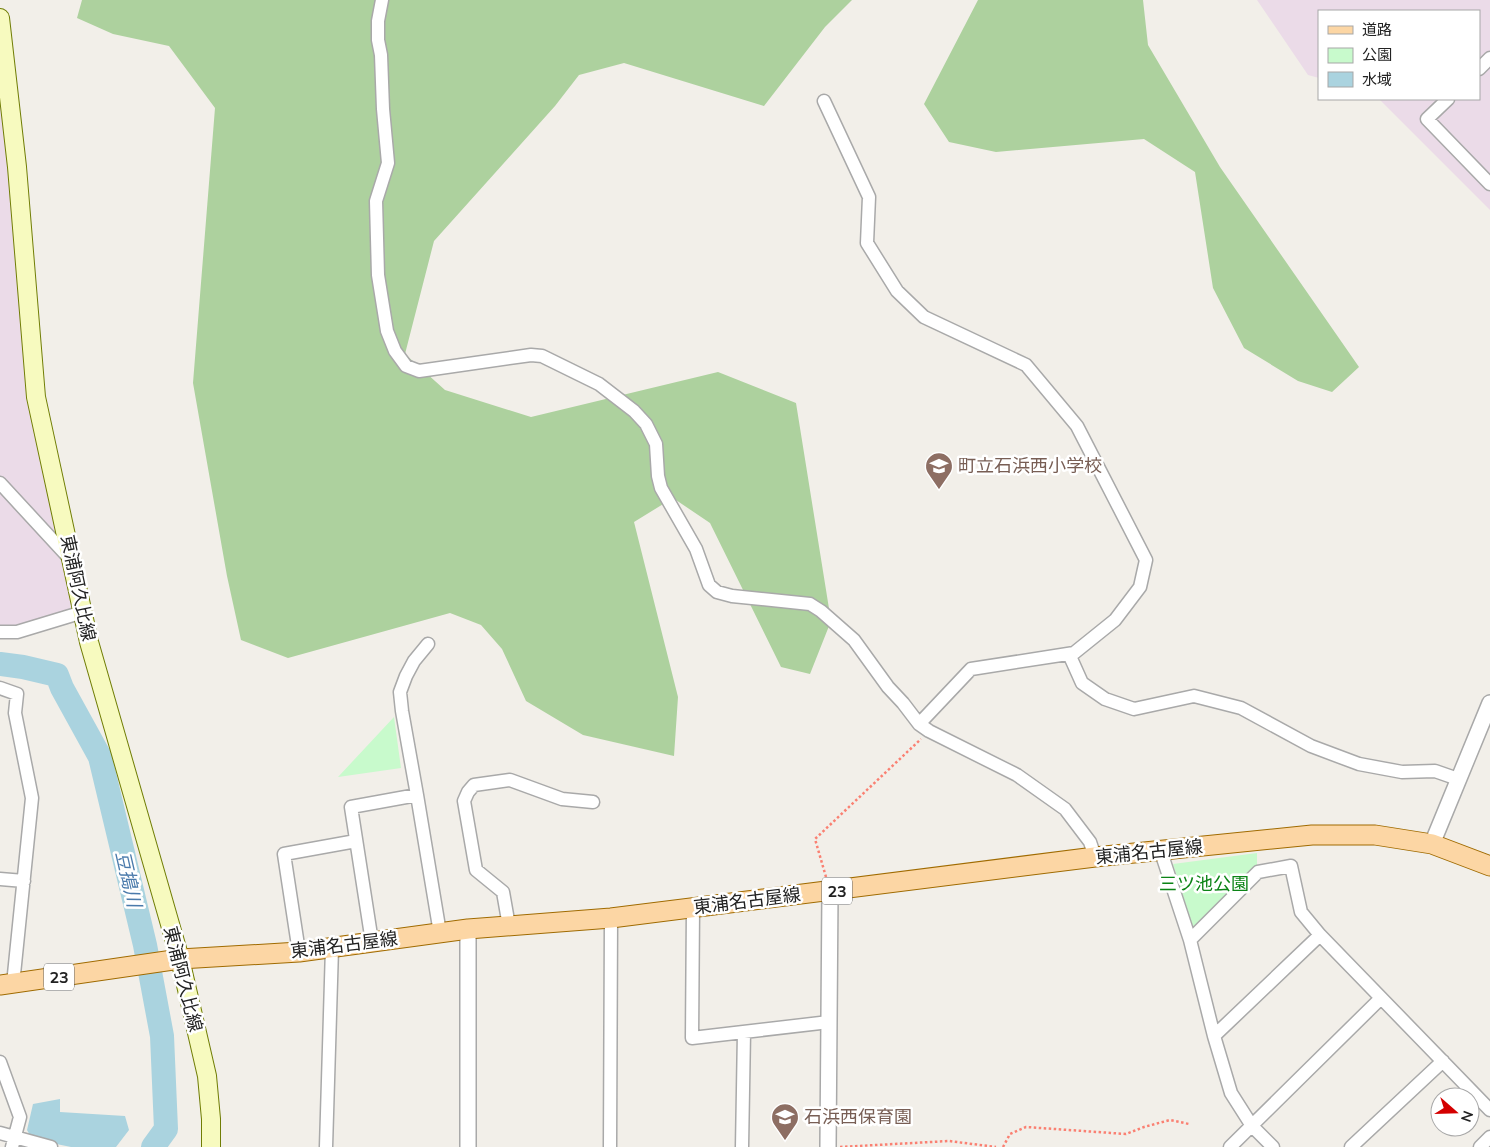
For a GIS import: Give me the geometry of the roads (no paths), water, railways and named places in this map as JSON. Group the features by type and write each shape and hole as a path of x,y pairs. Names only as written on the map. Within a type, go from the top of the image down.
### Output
{"main road":[{"name":"東浦阿久比線","path":"0,18 17,166 36,397 89,642 180,959 207,1076 211,1119 211,1147"},
{"name":"東浦名古屋線","path":"6,984 180,959 299,952 468,929 611,918 1095,858 1312,835 1375,835 1432,844 1490,866"}],"street":[{"path":"382,0 378,21 378,40 381,55 383,109 388,152 386,172 376,201 378,275 387,331 396,351 406,366 419,371 531,355 542,356 599,384 634,411 646,424 656,444 658,476 661,488 696,549 709,585 717,592 732,596 810,604 821,610 854,640 888,687 924,728 1017,775 1065,809 1090,842 1095,858"},
{"path":"1480,68 1490,58"},
{"path":"1447,100 1427,119 1490,184"},
{"path":"824,101 870,197 867,243 897,291 924,317 1026,365 1076,426 1146,560 1140,587 1115,620 1074,653 971,669 924,728"},
{"path":"0,483 73,563"},
{"path":"0,632 17,632 83,612"},
{"path":"428,644 414,661 400,692 440,933"},
{"path":"1069,654 1082,683 1105,699 1134,709 1194,696 1241,708 1311,746 1359,764 1402,772 1435,771 1458,780"},
{"path":"0,688 17,694 15,713 32,798 24,881 6,984"},
{"path":"1432,844 1490,703"},
{"path":"509,926 503,892 476,870 464,801 468,792 474,785 510,780 562,799 593,802"},
{"path":"372,942 351,807 417,795"},
{"path":"299,952 284,854 356,841"},
{"path":"1160,852 1190,940 1214,1036 1231,1093 1252,1126 1273,1147"},
{"path":"1190,940 1258,872 1291,866 1302,912 1320,935 1490,1110"},
{"path":"0,879 24,881"},
{"path":"828,1147 830,892"},
{"path":"693,908 692,1038 829,1022"},
{"path":"610,1147 611,918"},
{"path":"468,929 468,1147"},
{"path":"1214,1036 1320,935"},
{"path":"326,1147 332,948"},
{"path":"1230,1147 1381,998"},
{"path":"742,1147 744,1032"},
{"path":"1351,1147 1443,1061"},
{"path":"0,1062 20,1117 13,1142"},
{"path":"0,1133 13,1142 51,1147"},
{"path":"1480,1147 1490,1137"}],"water":[{"path":"60,1099 60,1112 125,1116 129,1130 116,1147 71,1147 32,1139 27,1130 33,1104"}],"waterway":[{"name":"豆搗川","path":"0,664 57,675 62,688 100,757 145,945 162,1036 166,1129 153,1147"}],"place":[{"name":"町立石浜西小学校","path":"939,490"},
{"name":"石浜西保育園","path":"785,1141"}],"park label":[{"name":"三ツ池公園","path":"1204,884"}]}
